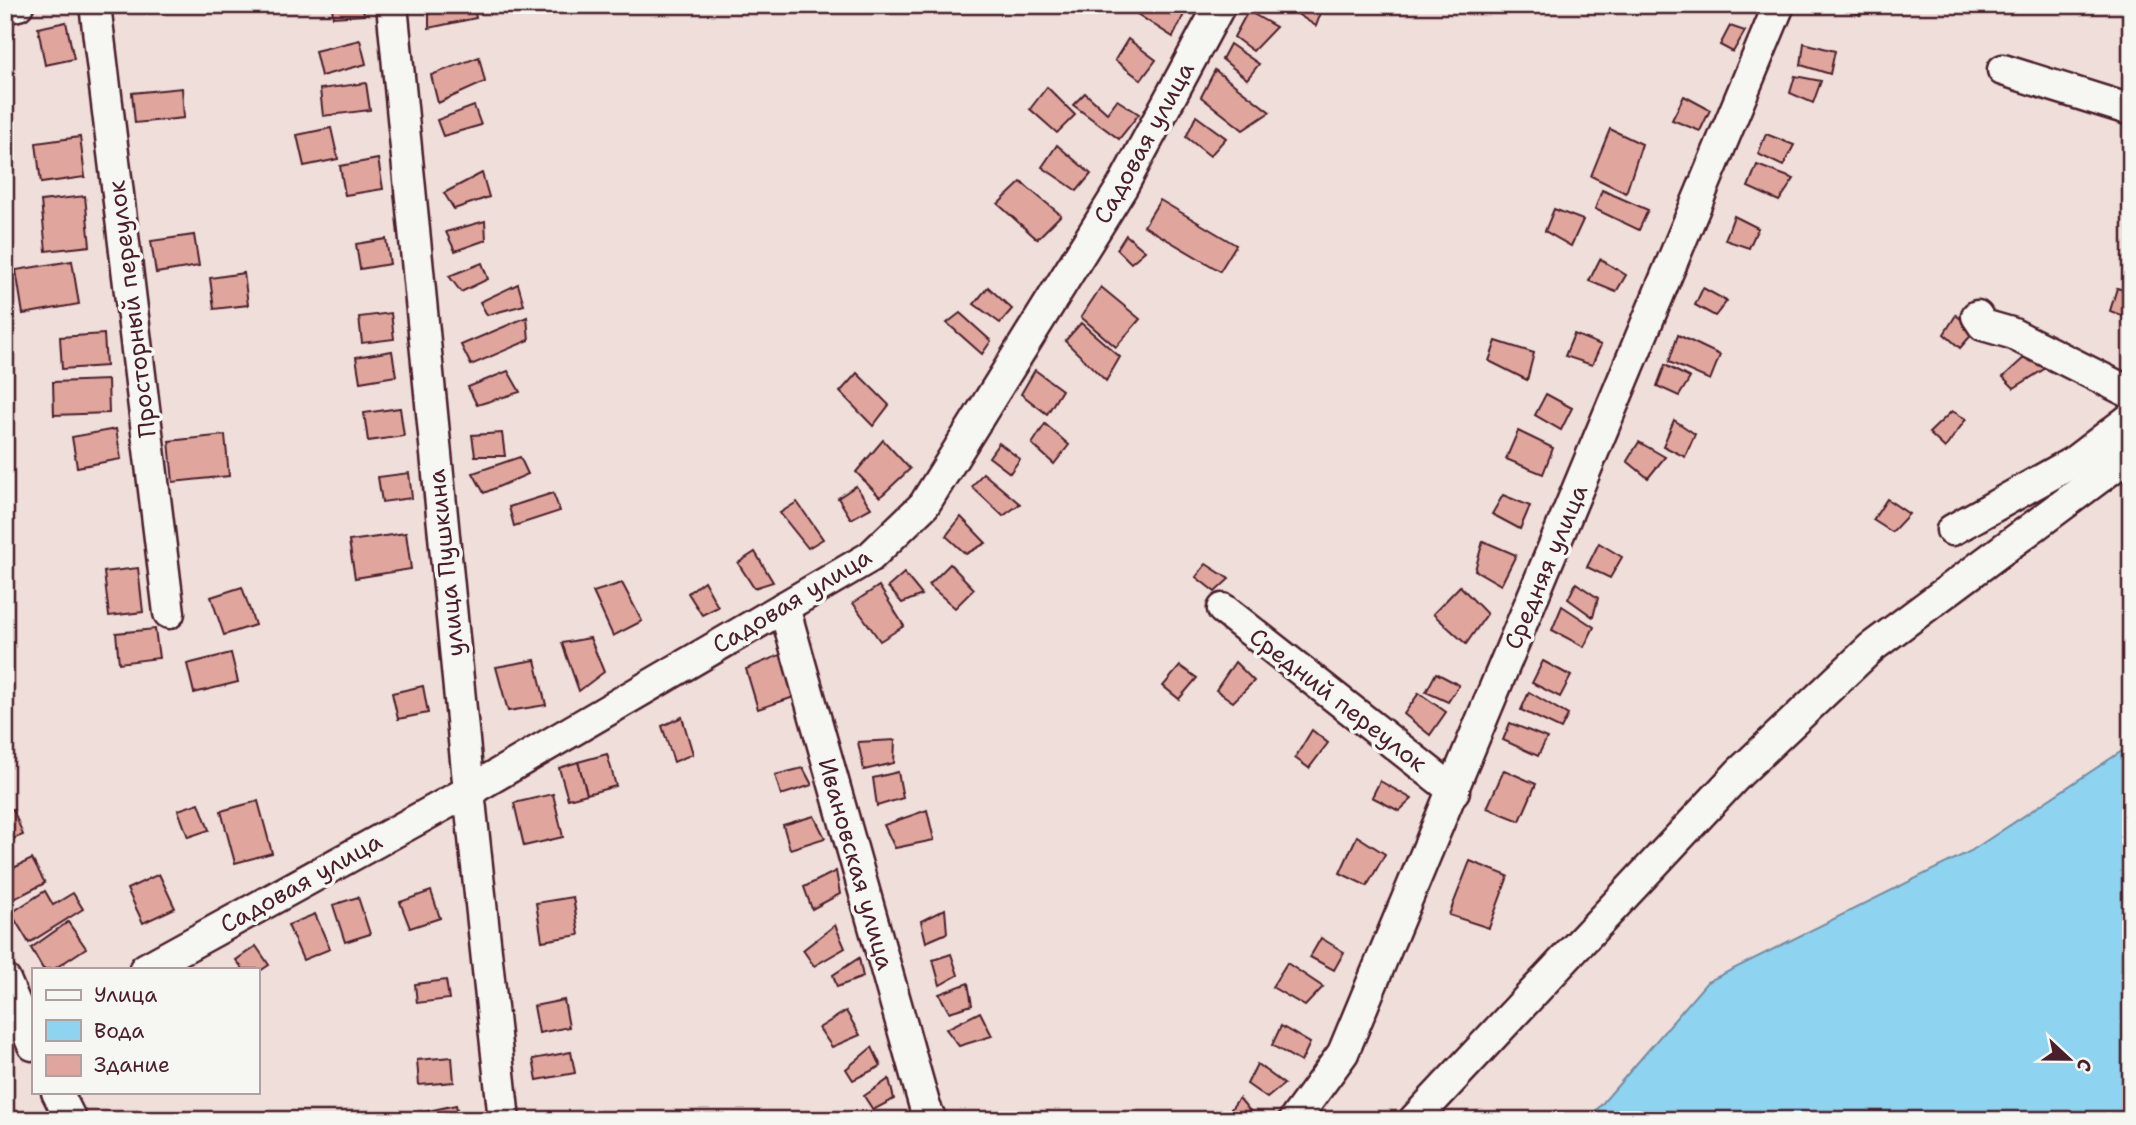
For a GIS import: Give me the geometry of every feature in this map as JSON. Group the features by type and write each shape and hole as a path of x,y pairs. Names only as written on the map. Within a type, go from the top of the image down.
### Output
{"street":[{"path":"5,8 18,5"},
{"name":"Просторный переулок","path":"94,5 169,613"},
{"name":"улица Пушкина","path":"392,5 504,1120"},
{"name":"Садовая улица","path":"147,968 469,791 870,557 924,505 1122,187 1220,5"},
{"name":"Средняя улица","path":"1294,1119 1343,1053 1454,791 1769,9"},
{"path":"2003,70 2131,110"},
{"path":"1977,316 1983,325 2011,333 2131,393"},
{"path":"1952,530 2076,461 2131,418"},
{"path":"1414,1120 1739,774 1872,647 2131,454"},
{"name":"Ивановская улица","path":"784,607 925,1107 931,1120"},
{"name":"Средний переулок","path":"1223,609 1454,791"},
{"path":"5,980 31,1036"},
{"path":"58,1094 71,1120"}],"water":[{"path":"2131,745 2131,1120 1588,1120 1707,982 1971,851"}],"building":[{"path":"136,5 181,5 137,11"},
{"path":"332,5 363,5 364,15 333,17"},
{"path":"429,5 473,5 476,18 429,28"},
{"path":"1142,5 1188,6 1173,37 1137,14"},
{"path":"1290,5 1324,5 1316,26 1288,8"},
{"path":"1840,5 1863,5 1860,15"},
{"path":"1248,11 1276,27 1253,51 1234,37"},
{"path":"66,22 74,59 45,65 38,28"},
{"path":"1730,26 1745,31 1733,52 1720,45"},
{"path":"1128,39 1156,60 1141,80 1115,60"},
{"path":"360,40 366,64 321,76 315,51"},
{"path":"1804,43 1835,51 1830,74 1801,65"},
{"path":"1230,44 1259,64 1247,79 1222,59"},
{"path":"479,57 485,82 438,103 431,75"},
{"path":"1215,70 1270,112 1243,130 1201,97"},
{"path":"1795,76 1821,81 1813,103 1790,93"},
{"path":"366,83 370,110 323,116 320,89"},
{"path":"1047,87 1075,115 1057,133 1030,109"},
{"path":"182,88 184,118 135,123 132,93"},
{"path":"1085,93 1107,113 1117,100 1139,114 1119,139 1073,105"},
{"path":"1684,96 1710,110 1700,131 1672,120"},
{"path":"474,106 481,125 443,136 437,120"},
{"path":"1196,116 1226,138 1210,156 1186,137"},
{"path":"331,128 338,159 304,166 297,135"},
{"path":"1610,129 1642,144 1626,193 1591,176"},
{"path":"1766,134 1794,145 1783,166 1758,154"},
{"path":"80,137 85,177 41,183 36,143"},
{"path":"1057,145 1091,174 1077,191 1042,167"},
{"path":"378,159 383,189 345,195 340,166"},
{"path":"1757,165 1794,179 1779,201 1748,187"},
{"path":"482,173 489,197 454,209 444,193"},
{"path":"1021,182 1061,215 1037,239 998,204"},
{"path":"1602,190 1648,210 1639,230 1595,209"},
{"path":"85,196 90,246 46,251 41,201"},
{"path":"1160,200 1236,245 1220,271 1144,226"},
{"path":"1554,209 1583,220 1571,246 1545,231"},
{"path":"1734,216 1758,228 1749,248 1725,240"},
{"path":"485,221 486,240 455,251 446,232"},
{"path":"194,235 199,266 156,273 151,241"},
{"path":"1126,235 1145,251 1131,263 1117,249"},
{"path":"386,239 390,264 360,269 356,244"},
{"path":"1600,259 1626,275 1616,292 1589,281"},
{"path":"72,261 79,304 23,314 16,270"},
{"path":"482,263 488,279 461,292 449,276"},
{"path":"244,273 248,305 214,309 210,278"},
{"path":"518,284 524,305 487,315 480,302"},
{"path":"988,287 1012,309 1000,323 974,304"},
{"path":"1101,287 1140,319 1116,347 1081,317"},
{"path":"1703,288 1727,301 1715,316 1695,305"},
{"path":"2117,288 2131,292 2131,319 2110,311"},
{"path":"391,313 394,339 362,343 359,317"},
{"path":"960,313 991,341 982,354 947,323"},
{"path":"1956,315 1975,331 1960,348 1944,334"},
{"path":"527,317 529,340 471,365 461,345"},
{"path":"1081,323 1120,357 1106,381 1065,341"},
{"path":"104,334 106,366 62,369 60,337"},
{"path":"1574,334 1601,345 1592,365 1565,356"},
{"path":"1678,335 1720,355 1710,380 1669,362"},
{"path":"1496,341 1534,353 1527,380 1489,361"},
{"path":"392,351 396,376 360,382 356,357"},
{"path":"2028,354 2046,368 2014,388 2003,377"},
{"path":"1665,365 1690,378 1679,396 1657,386"},
{"path":"1035,370 1062,390 1047,414 1021,394"},
{"path":"508,371 520,392 477,405 468,387"},
{"path":"857,373 889,405 873,426 840,392"},
{"path":"108,380 109,413 54,415 53,382"},
{"path":"1546,394 1572,408 1561,430 1535,415"},
{"path":"400,408 404,436 368,441 364,413"},
{"path":"1952,411 1966,419 1945,448 1929,433"},
{"path":"1674,420 1695,434 1685,457 1663,446"},
{"path":"1045,424 1069,445 1054,464 1032,444"},
{"path":"116,429 121,459 77,467 72,437"},
{"path":"1518,431 1553,448 1543,474 1506,459"},
{"path":"502,433 505,456 475,456 472,435"},
{"path":"225,435 229,476 173,482 169,441"},
{"path":"883,440 910,469 880,497 856,472"},
{"path":"1639,442 1665,457 1648,478 1627,461"},
{"path":"999,443 1020,459 1010,473 989,457"},
{"path":"520,457 528,474 484,493 473,473"},
{"path":"409,473 412,498 382,502 378,477"},
{"path":"983,473 1020,504 1003,516 972,487"},
{"path":"856,486 871,508 851,519 838,498"},
{"path":"553,493 560,511 514,526 509,507"},
{"path":"1503,495 1530,506 1520,529 1492,514"},
{"path":"1887,499 1909,514 1892,532 1873,520"},
{"path":"797,502 823,539 808,548 780,513"},
{"path":"961,517 986,543 966,554 946,536"},
{"path":"406,533 411,569 355,578 349,541"},
{"path":"1483,541 1516,555 1501,585 1475,570"},
{"path":"1599,543 1622,557 1610,578 1587,567"},
{"path":"755,552 773,582 754,588 738,563"},
{"path":"950,564 974,589 955,608 929,585"},
{"path":"1206,564 1229,579 1215,592 1196,577"},
{"path":"138,568 143,612 109,616 104,572"},
{"path":"904,573 922,595 902,603 888,587"},
{"path":"704,581 718,607 702,615 688,593"},
{"path":"622,583 642,621 613,636 593,592"},
{"path":"1576,583 1598,598 1593,617 1568,599"},
{"path":"879,586 904,626 880,641 853,603"},
{"path":"1460,586 1487,614 1466,644 1433,614"},
{"path":"242,587 255,625 224,635 211,597"},
{"path":"1562,606 1594,627 1584,647 1552,630"},
{"path":"155,629 159,658 119,663 116,633"},
{"path":"590,638 604,672 579,691 562,643"},
{"path":"231,653 238,682 194,693 187,664"},
{"path":"782,654 794,697 758,709 746,669"},
{"path":"535,660 546,705 508,711 496,667"},
{"path":"1543,661 1571,676 1560,697 1532,683"},
{"path":"1235,662 1254,681 1233,702 1216,690"},
{"path":"1180,666 1197,678 1179,699 1163,686"},
{"path":"1436,673 1459,685 1448,702 1426,692"},
{"path":"423,686 428,713 398,719 392,693"},
{"path":"1529,692 1568,715 1561,729 1521,710"},
{"path":"1419,693 1446,712 1430,735 1404,714"},
{"path":"682,717 693,754 674,762 662,726"},
{"path":"1510,723 1547,738 1538,756 1503,740"},
{"path":"1312,730 1328,743 1309,768 1295,758"},
{"path":"895,740 894,763 864,770 858,742"},
{"path":"607,754 616,786 587,794 578,762"},
{"path":"578,762 587,794 568,799 559,768"},
{"path":"803,768 812,785 781,795 775,775"},
{"path":"1504,770 1536,784 1520,821 1487,808"},
{"path":"898,772 903,798 877,806 873,778"},
{"path":"1380,781 1412,799 1399,811 1372,797"},
{"path":"553,794 563,837 524,846 514,803"},
{"path":"258,801 272,853 235,863 221,811"},
{"path":"199,803 209,830 188,837 178,810"},
{"path":"13,809 23,835 5,842 5,812"},
{"path":"927,810 934,840 895,848 884,825"},
{"path":"814,816 825,838 790,849 783,825"},
{"path":"1357,836 1385,854 1367,886 1340,873"},
{"path":"32,859 45,883 10,901 5,892 5,872"},
{"path":"1470,861 1508,876 1489,928 1449,915"},
{"path":"836,871 840,894 812,909 804,887"},
{"path":"159,874 175,908 143,923 127,889"},
{"path":"45,891 53,905 73,893 83,909 29,943 11,913"},
{"path":"431,891 440,918 410,928 400,902"},
{"path":"358,897 370,934 345,942 333,905"},
{"path":"573,897 579,935 542,941 536,903"},
{"path":"945,909 947,933 926,942 921,921"},
{"path":"315,914 330,949 303,960 288,925"},
{"path":"68,922 86,948 56,968 42,968 31,948"},
{"path":"835,925 845,948 814,966 803,950"},
{"path":"1321,938 1344,952 1334,970 1310,957"},
{"path":"256,946 269,965 259,972 259,968 242,968 236,960"},
{"path":"951,954 958,975 940,985 933,960"},
{"path":"859,958 863,977 837,987 833,975"},
{"path":"1287,963 1323,987 1305,1006 1272,987"},
{"path":"446,980 449,999 417,1003 415,984"},
{"path":"968,983 972,1005 949,1012 939,994"},
{"path":"564,1000 569,1027 539,1033 534,1006"},
{"path":"846,1011 860,1035 832,1047 819,1028"},
{"path":"980,1012 992,1036 959,1046 946,1029"},
{"path":"1281,1026 1310,1043 1301,1062 1272,1045"},
{"path":"872,1047 881,1066 853,1080 846,1069"},
{"path":"571,1052 575,1073 537,1080 533,1059"},
{"path":"452,1057 454,1082 419,1085 417,1060"},
{"path":"1257,1064 1284,1084 1267,1098 1247,1084"},
{"path":"889,1079 894,1099 873,1110 864,1096"},
{"path":"1239,1098 1257,1119 1257,1120 1223,1120"},
{"path":"456,1105 459,1120 406,1120 405,1116"}]}
